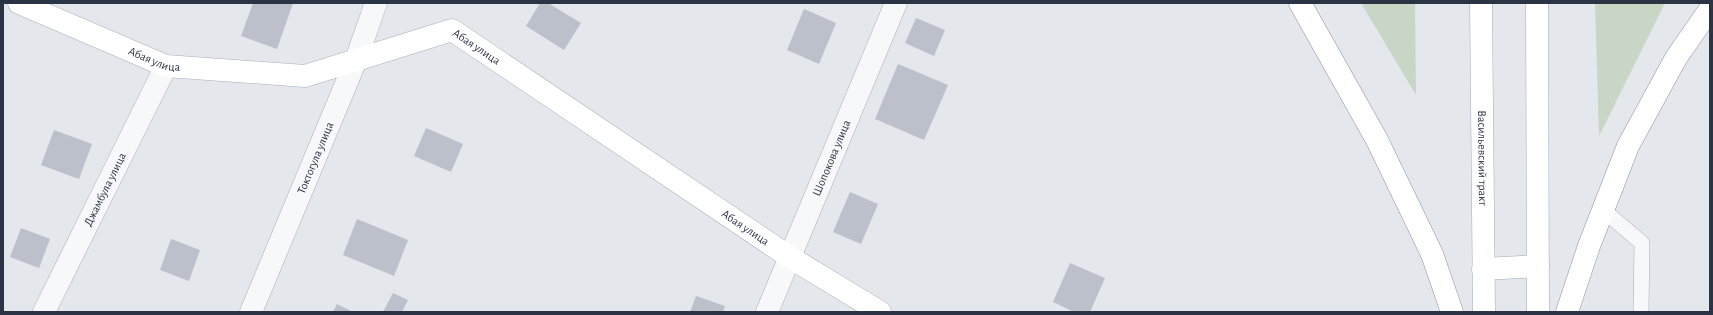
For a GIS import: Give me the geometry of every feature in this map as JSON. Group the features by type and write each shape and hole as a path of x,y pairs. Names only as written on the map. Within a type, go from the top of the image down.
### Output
{"main road":[{"path":"1300,3 1377,140 1432,254 1452,312"},
{"name":"Васильевский тракт","path":"1481,3 1482,269 1484,312"},
{"path":"1537,3 1538,312"},
{"name":"Абая улица","path":"26,4 166,66 305,76 452,30 791,258 880,312"},
{"path":"1567,312 1589,246 1628,146 1676,58 1710,9"},
{"path":"1482,269 1538,266"}],"street":[{"name":"Токтогула улица","path":"251,312 356,60 376,3"},
{"name":"Шопокова улица","path":"767,312 791,258 896,3"},
{"name":"Джамбула улица","path":"44,312 166,66"}],"lane":[{"path":"1603,210 1642,243 1641,312"}],"green space":[{"path":"1361,3 1415,3 1416,95"},
{"path":"1595,3 1665,3 1599,136"}],"building":[{"path":"253,3 293,3 277,49 241,36"},
{"path":"540,3 548,3 581,23 564,50 526,26"},
{"path":"804,9 836,23 819,64 787,50"},
{"path":"916,18 945,30 934,56 905,43"},
{"path":"898,64 948,85 924,140 875,119"},
{"path":"426,128 463,144 451,172 414,156"},
{"path":"54,130 92,144 79,179 41,165"},
{"path":"850,192 878,204 861,244 833,232"},
{"path":"357,219 408,240 394,276 343,255"},
{"path":"21,228 50,239 39,268 10,257"},
{"path":"171,239 200,250 189,281 160,270"},
{"path":"1070,263 1105,278 1090,312 1074,312 1053,302"},
{"path":"393,293 408,300 402,312 383,312"},
{"path":"696,296 725,306 723,312 690,312"},
{"path":"337,304 353,312 333,312"}]}
